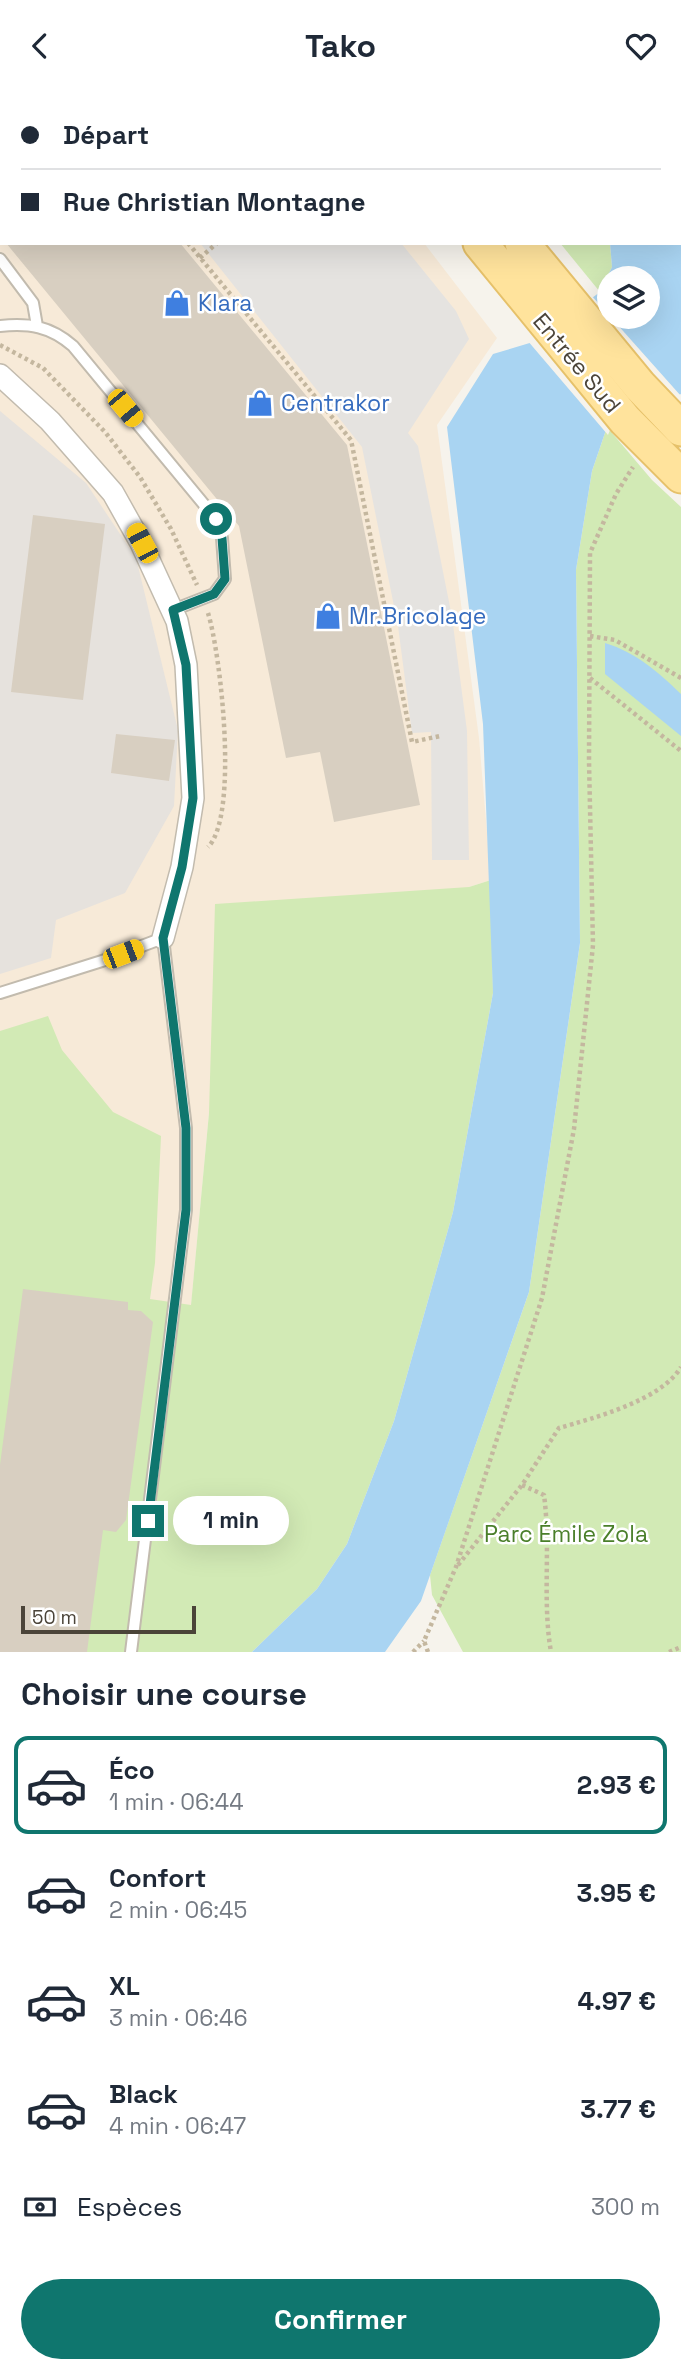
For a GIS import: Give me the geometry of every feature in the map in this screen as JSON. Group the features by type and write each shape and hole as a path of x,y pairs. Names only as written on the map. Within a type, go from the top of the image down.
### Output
{"main road":[{"name":"Entrée Sud","path":"482,245 530,307 641,438 681,476"},
{"name":"Entrée Sud","path":"524,245 557,288 675,424"}],"street":[{"path":"0,375 50,421 123,507 173,610 185,657 193,798 182,867 163,938"}],"lane":[{"path":"0,259 33,303 37,326"},
{"path":"0,326 37,326 57,333 73,346 216,519 222,538 225,579 214,594 173,610"},
{"path":"0,993 103,961 163,938 186,1128 186,1222 131,1652"}],"path":[{"path":"190,245 351,440 412,742 440,736"},
{"path":"200,258 215,245"},
{"path":"412,1652 424,1641 456,1567 542,1299 574,1129 593,945 590,553 641,438"},
{"path":"590,636 615,640 681,678"},
{"path":"589,677 681,751"},
{"path":"456,1567 522,1485 559,1428 623,1408 675,1377 681,1367"},
{"path":"522,1485 544,1495 547,1518 546,1625 551,1652"},
{"path":"424,1641 428,1652"},
{"path":"669,1652 681,1647"}],"shaded area":[{"path":"0,245 426,245 497,338 437,425 479,738 491,880 469,887 209,1113 191,1306 0,1278"},
{"path":"202,245 403,245 456,311 469,339 408,433 418,446 452,617 467,731 469,860 432,860 431,732 412,733 398,626 362,447"},
{"path":"0,411 86,483 136,558 178,730 174,806 125,893 56,920 51,958 0,974"}],"green space":[{"path":"562,245 610,245 612,266 597,266 597,288"},
{"name":"Parc Émile Zola","path":"607,427 652,480 681,507 681,1652 463,1652 432,1595 430,1575 529,1292 580,943 576,570 592,471"},
{"path":"491,880 493,993 453,1212 394,1421 347,1544 317,1589 252,1652 0,1652 0,1031 48,1016 62,1050 113,1112 161,1136 155,1263 150,1299 191,1305 209,1113 215,904 469,887"}],"water":[{"path":"610,245 681,245 681,394 607,427 592,471 576,570 580,943 529,1292 421,1601 385,1652 252,1652 317,1589 347,1544 394,1421 453,1212 493,993 483,724 447,427 493,354 533,342 597,294 597,329 660,329 660,266 612,266"},
{"path":"605,643 646,664 681,694 681,736 605,674"}],"pier":[{"path":"591,295 597,302 597,329 621,329 681,396 610,430 608,435 527,340"}],"building":[{"path":"8,245 182,245 347,445 420,805 334,822 320,752 286,758 239,526"},
{"path":"33,515 105,524 83,700 11,692"},
{"path":"116,734 175,740 169,781 111,773"},
{"path":"23,1289 128,1302 128,1310 141,1311 153,1322 126,1520 116,1532 103,1530 87,1652 0,1652 0,1465"}],"place":[{"name":"Klara","path":"177,303"},
{"name":"Centrakor","path":"260,403"},
{"name":"Mr.Bricolage","path":"328,616"}],"route":[{"path":"148,1521 186,1210 186,1128 163,938 182,867 193,798 186,665 173,610 214,594 225,579 222,538 216,519"}]}
